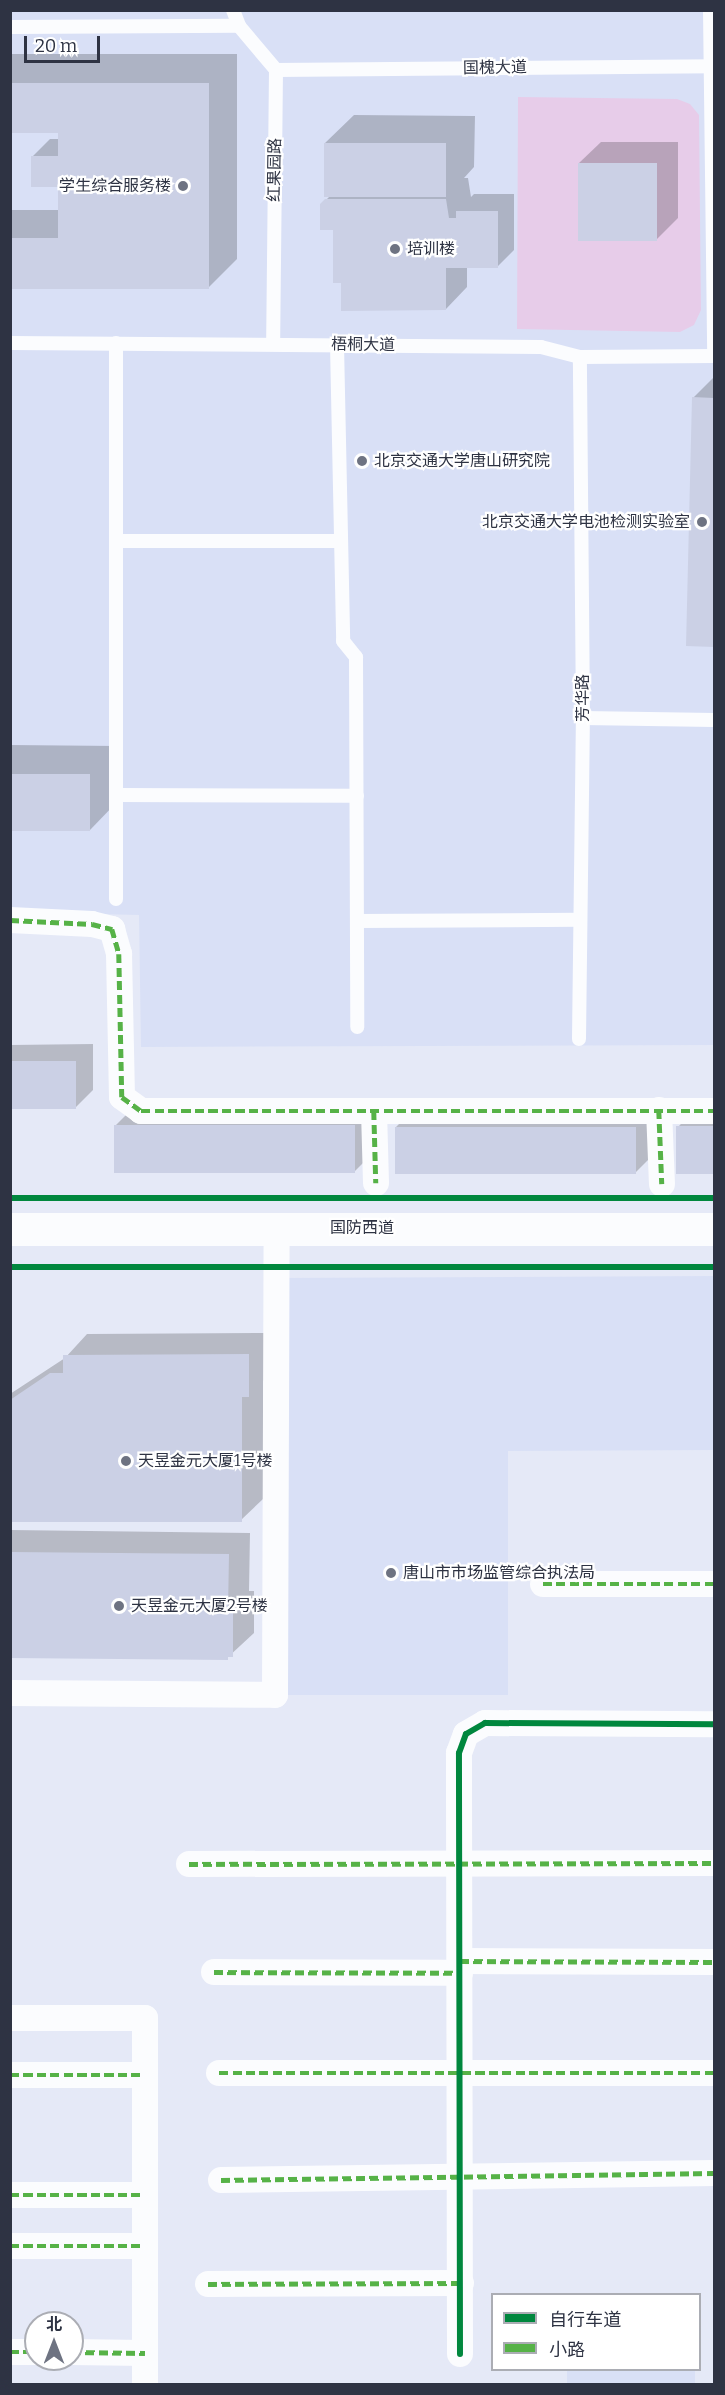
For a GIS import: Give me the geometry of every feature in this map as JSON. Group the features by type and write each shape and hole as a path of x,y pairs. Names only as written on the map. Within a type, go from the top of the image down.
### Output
{"street":[{"path":"10,920 92,924 112,929 119,954 122,1097 141,1111 714,1111"},
{"path":"659,1110 662,1184"},
{"path":"374,1111 376,1183"},
{"path":"10,1694 275,1695 277,1228"},
{"name":"国防西道","path":"10,1229 714,1229"},
{"path":"543,1584 714,1584"},
{"path":"460,2354 459,1754 466,1734 485,1723 714,1724"},
{"path":"189,1864 714,1863"},
{"path":"214,1972 714,1962"},
{"path":"10,2018 145,2018 145,2385"},
{"path":"219,2073 714,2073"},
{"path":"10,2075 145,2074"},
{"path":"222,2180 714,2173"},
{"path":"10,2195 145,2195"},
{"path":"10,2246 145,2246"},
{"path":"208,2284 460,2283"},
{"path":"84,2352 145,2353"}],"lane":[{"path":"233,10 238,26 276,70"},
{"path":"710,10 714,356"},
{"path":"10,27 238,26"},
{"name":"国槐大道","path":"276,70 712,66"},
{"name":"红果园路","path":"273,344 276,70"},
{"name":"梧桐大道","path":"10,343 541,347 580,357 714,356"},
{"path":"116,343 116,898"},
{"path":"337,345 339,542 343,641 356,657 357,1028"},
{"name":"芳华路","path":"579,1039 583,718 580,357"},
{"path":"116,542 339,542"},
{"path":"583,718 714,720"},
{"path":"116,795 357,796"},
{"path":"357,921 580,920"}],"shaded area":[{"name":"北京交通大学唐山研究院","path":"11,11 714,11 714,1045 141,1047 139,915 11,912"},
{"path":"518,97 677,99 690,104 699,115 701,310 694,325 680,332 517,329"},
{"name":"唐山市市场监管综合执法局","path":"714,1276 714,1450 508,1451 508,1695 275,1695 273,1278"},
{"path":"567,2371 695,2371 695,2384 567,2384"}],"building":[{"name":"学生综合服务楼","path":"10,83 209,83 209,289 10,289 10,238 58,238 58,187 31,187 31,156 58,156 58,133 10,133"},
{"path":"324,143 446,143 446,197 324,197"},
{"path":"578,163 657,163 657,241 578,241"},
{"name":"培训楼","path":"325,199 446,199 449,218 456,218 456,211 498,211 498,268 446,268 446,310 341,311 341,283 333,283 333,230 320,230 320,204"},
{"name":"北京交通大学电池检测实验室","path":"692,397 714,398 714,647 686,646"},
{"path":"10,774 90,774 90,831 10,831"},
{"path":"10,1061 76,1061 76,1109 10,1109"},
{"path":"114,1125 355,1125 355,1173 114,1173"},
{"path":"676,1126 714,1126 714,1174 676,1174"},
{"path":"395,1127 636,1127 636,1174 395,1174"},
{"name":"天昱金元大厦1号楼","path":"249,1354 249,1397 242,1397 242,1522 10,1522 10,1400 50,1373 63,1373 63,1355"},
{"name":"天昱金元大厦2号楼","path":"10,1552 229,1554 228,1612 233,1612 233,1657 228,1657 228,1660 10,1658"}],"marked path":[{"path":"10,920 92,924 112,929 119,954 122,1097 141,1111 714,1111"},
{"path":"659,1110 662,1184"},
{"path":"374,1111 376,1183"},
{"path":"543,1584 714,1584"},
{"path":"189,1864 714,1863"},
{"path":"460,1961 714,1962"},
{"path":"214,1972 460,1973"},
{"path":"219,2073 714,2073"},
{"path":"10,2075 145,2075"},
{"path":"221,2180 714,2173"},
{"path":"10,2195 145,2195"},
{"path":"10,2246 145,2246"},
{"path":"208,2284 461,2283"},
{"path":"10,2352 24,2352"},
{"path":"84,2352 145,2353"}],"cycle path":[{"path":"10,1198 714,1198"},
{"path":"10,1267 714,1267"},
{"path":"460,2354 459,1753 466,1734 485,1723 714,1724"}],"place":[{"name":"学生综合服务楼","path":"183,186"},
{"name":"培训楼","path":"395,249"},
{"name":"北京交通大学唐山研究院","path":"362,461"},
{"name":"北京交通大学电池检测实验室","path":"702,522"},
{"name":"天昱金元大厦1号楼","path":"126,1461"},
{"name":"唐山市市场监管综合执法局","path":"391,1573"},
{"name":"天昱金元大厦2号楼","path":"119,1606"}]}
